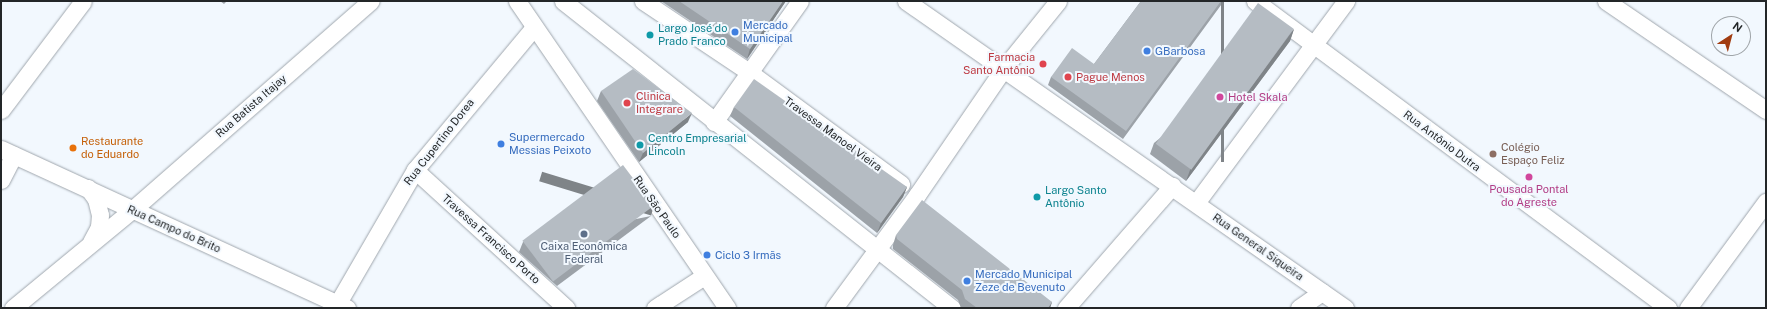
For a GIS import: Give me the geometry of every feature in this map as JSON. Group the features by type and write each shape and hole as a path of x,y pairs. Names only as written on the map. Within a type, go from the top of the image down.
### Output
{"street":[{"path":"1,110 83,1"},
{"name":"Rua Batista Itajay","path":"13,308 132,210 371,1"},
{"name":"Rua São Paulo","path":"517,1 587,106 727,308"},
{"path":"563,1 714,122 952,308"},
{"name":"Travessa Manoel Vieira","path":"643,1 749,72 917,195"},
{"path":"714,122 800,1"},
{"path":"906,1 1172,186 1066,308"},
{"path":"834,308 917,195 1004,68 1058,1"},
{"name":"Rua Antônio Dutra","path":"1255,1 1313,46 1668,308"},
{"path":"1196,204 1346,1"},
{"path":"1606,1 1766,110"},
{"name":"Rua Cupertino Dorea","path":"340,306 393,203 415,170 534,27"},
{"path":"1,180 7,152"},
{"name":"Rua Campo do Brito","path":"7,152 88,188 132,210 340,306"},
{"name":"Travessa Francisco Porto","path":"415,170 566,308"},
{"name":"Rua General Siqueira","path":"1172,186 1345,308"},
{"path":"88,188 96,199 100,215 99,227 90,244"},
{"path":"1688,308 1766,202"},
{"path":"655,308 704,276"},
{"path":"1299,308 1322,292"}],"building":[{"name":"Mercado Municipal","path":"679,1 783,1 750,49"},
{"name":"GBarbosa","path":"1141,1 1221,1 1126,131 1051,77 1072,48 1094,64"},
{"name":"Hotel Skala","path":"1258,3 1294,29 1191,170 1156,144"},
{"name":"Centro Empresarial Lincoln","path":"633,69 692,113 643,153 601,91"},
{"path":"754,79 907,187 881,223 734,107"},
{"name":"Caixa Econômica Federal","path":"623,165 654,206 553,282 522,241"},
{"name":"Mercado Municipal Zeze de Bevenuto","path":"922,200 1052,302 1048,308 977,308 965,299 962,290 897,239 896,235"}],"place":[{"name":"Mercado Municipal","path":"735,32"},
{"name":"Largo José do Prado Franco","path":"650,35"},
{"name":"GBarbosa","path":"1147,51"},
{"name":"Farmacia Santo Antônio","path":"1043,64"},
{"name":"Pague Menos","path":"1068,77"},
{"name":"Hotel Skala","path":"1220,97"},
{"name":"Clinica Integrare","path":"627,103"},
{"name":"Supermercado Messias Peixoto","path":"501,144"},
{"name":"Centro Empresarial Lincoln","path":"640,145"},
{"name":"Restaurante do Eduardo","path":"73,148"},
{"name":"Colégio Espaço Feliz","path":"1493,154"},
{"name":"Pousada Pontal do Agreste","path":"1529,177"},
{"name":"Largo Santo Antônio","path":"1037,197"},
{"name":"Caixa Econômica Federal","path":"584,234"},
{"name":"Ciclo 3 Irmãs","path":"707,255"},
{"name":"Mercado Municipal Zeze de Bevenuto","path":"967,281"}]}
